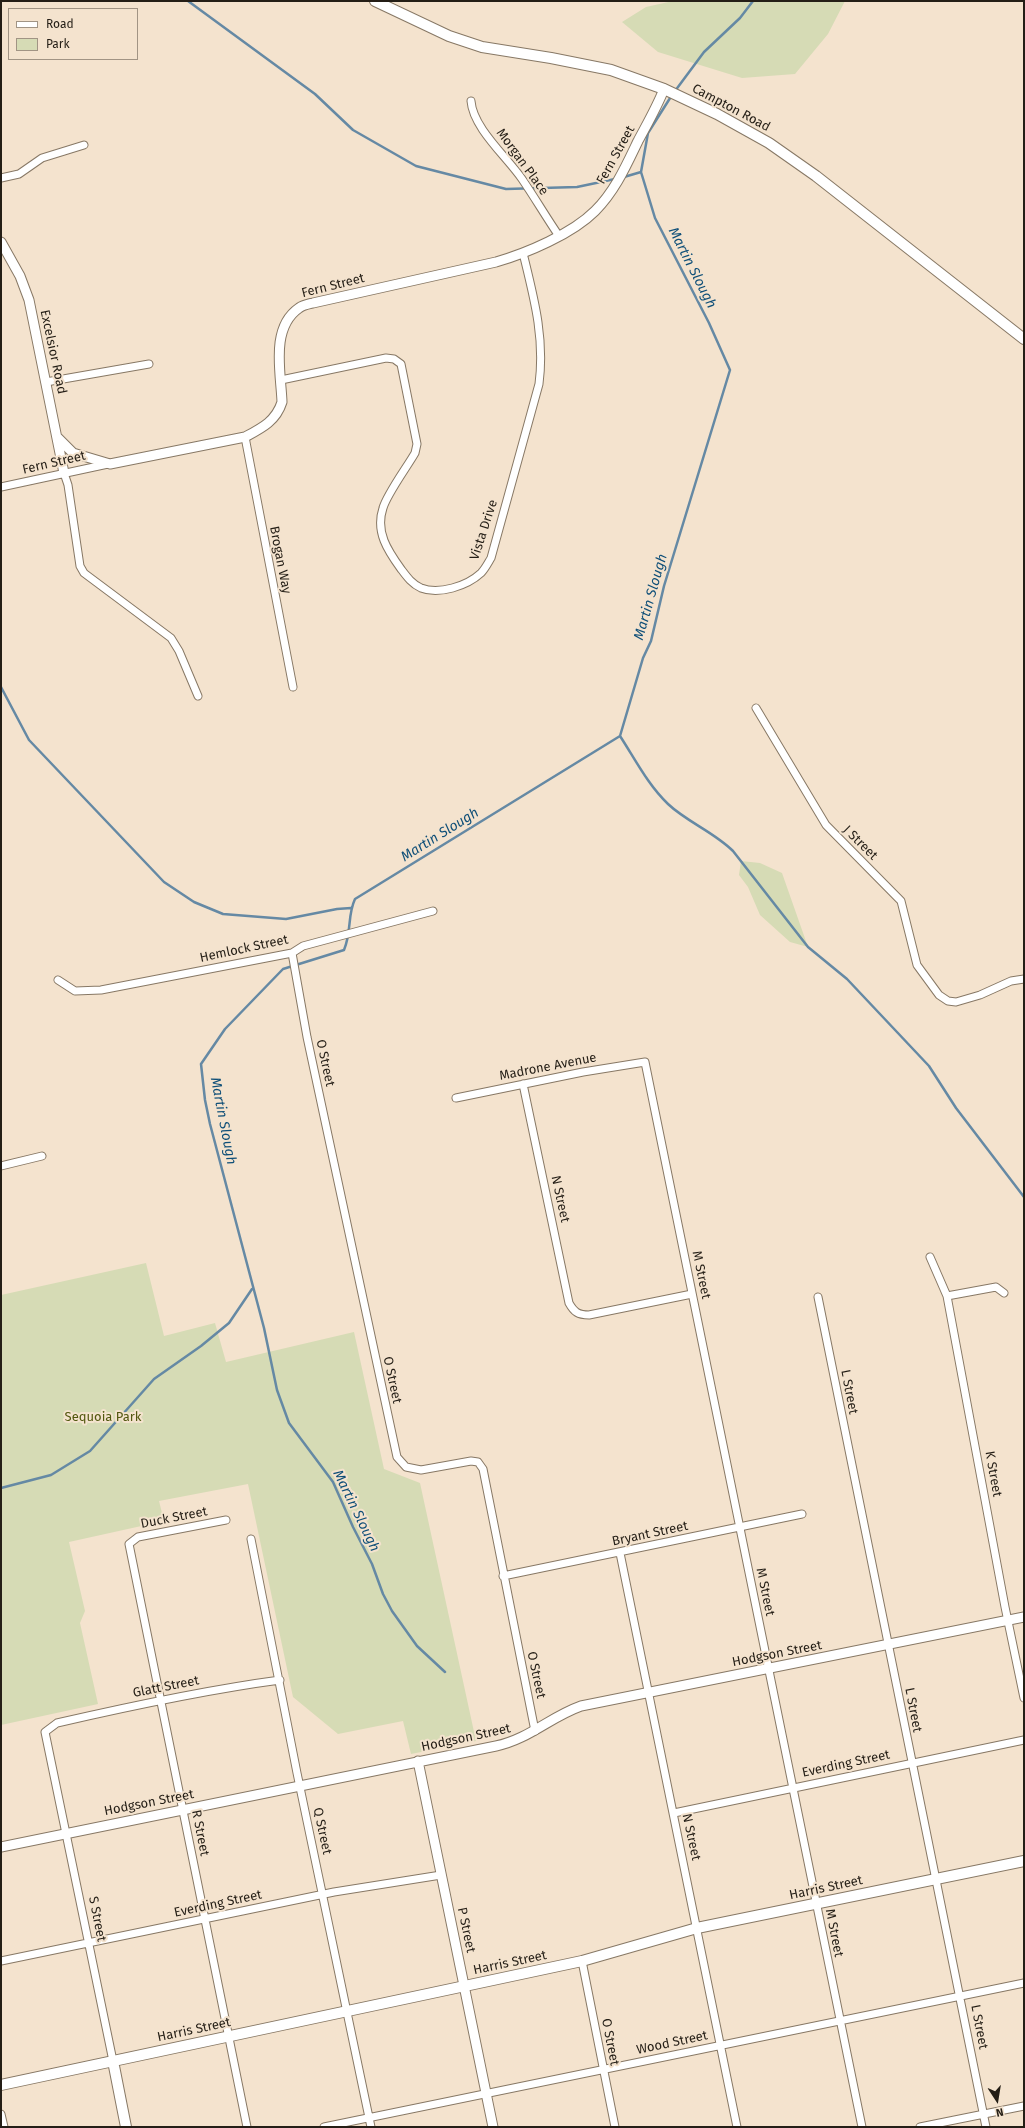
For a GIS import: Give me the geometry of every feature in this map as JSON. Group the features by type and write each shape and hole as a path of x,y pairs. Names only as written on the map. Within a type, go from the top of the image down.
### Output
{"main road":[{"name":"Campton Road","path":"375,1 432,28 482,47 581,63 611,70 664,89 705,108 769,143 816,176 1024,339"},
{"name":"Harris Street","path":"1,2085 582,1961 697,1928 1024,1861"},
{"name":"S Street","path":"113,2061 126,2127"}],"street":[{"name":"Fern Street","path":"1,488 64,473 245,437 264,426 279,411 282,402 281,336 288,318 299,308 313,303 496,262 523,253 559,236 594,212 606,198 625,168 664,89"},
{"name":"Morgan Place","path":"471,101 474,114 480,125 522,179 559,236"},
{"path":"1,178 19,174 42,158 84,145"},
{"name":"Excelsior Road","path":"1,242 20,276 28,300 64,473"},
{"name":"Vista Drive","path":"281,380 386,358 394,359 401,364 417,444 416,453 383,507 380,525 384,542 410,582 420,588 436,590 446,589 473,579 484,569 491,558 539,384 542,360 540,329 523,253"},
{"path":"46,382 149,364"},
{"path":"57,437 73,453 110,464"},
{"name":"Brogan Way","path":"245,437 292,687"},
{"path":"64,473 68,485 80,566 84,573 172,638 198,696"},
{"name":"J Street","path":"756,708 826,826 901,902 917,965 938,995 948,1001 956,1002 980,995 1010,981 1024,979"},
{"name":"Hemlock Street","path":"58,980 75,991 101,990 292,953 302,946 433,911"},
{"name":"O Street","path":"292,953 307,1037 397,1457 406,1467 421,1470 471,1461 478,1462 483,1469 503,1576 535,1731"},
{"name":"Madrone Avenue","path":"456,1098 523,1084 645,1062"},
{"name":"M Street","path":"645,1062 862,2127"},
{"name":"N Street","path":"523,1084 569,1303 580,1315 596,1314 692,1294"},
{"path":"1,1166 42,1156"},
{"name":"K Street","path":"930,1257 947,1296 1024,1698"},
{"path":"947,1296 996,1287 1004,1293"},
{"name":"L Street","path":"818,1296 986,2127"},
{"name":"Bryant Street","path":"503,1576 620,1553 802,1514"},
{"name":"Duck Street","path":"129,1544 138,1537 226,1520"},
{"name":"Q Street","path":"252,1539 300,1786 348,2011 370,2127"},
{"name":"R Street","path":"129,1544 247,2127"},
{"name":"N Street","path":"620,1553 737,2127"},
{"name":"Hodgson Street","path":"1,1847 511,1743 535,1731 563,1713 581,1706 1024,1617"},
{"name":"Glatt Street","path":"57,1723 220,1688 280,1680"},
{"name":"S Street","path":"57,1723 45,1732 113,2061"},
{"name":"Everding Street","path":"674,1813 912,1762 1024,1740"},
{"name":"P Street","path":"418,1761 493,2127"},
{"name":"Everding Street","path":"1,1961 205,1920 323,1894 441,1875"},
{"name":"O Street","path":"582,1961 615,2127"},
{"name":"Wood Street","path":"324,2127 1024,1983"},
{"path":"920,2127 1024,2106"},
{"path":"1,2114 4,2127"}],"green space":[{"path":"673,1 845,1 828,34 795,74 742,78 658,52 622,22 646,7"},
{"path":"741,861 760,863 782,873 808,947 790,942 760,915 748,887 739,875"},
{"name":"Sequoia Park","path":"146,1263 164,1336 215,1323 226,1362 354,1332 384,1469 420,1483 476,1741 411,1754 403,1721 338,1734 293,1697 248,1484 159,1501 164,1521 69,1542 85,1611 80,1623 98,1704 1,1725 1,1295"}],"waterway":[{"path":"188,1 315,94 353,130 416,166 506,189 577,187 615,179"},
{"name":"Martin Slough","path":"675,91 704,52 740,18 753,1"},
{"name":"Martin Slough","path":"445,1672 417,1646 392,1611 383,1594 372,1564 353,1527 333,1482 289,1423 277,1390 264,1328 210,1124 205,1100 201,1064 225,1029 283,969 344,950 348,936 351,911 355,899 620,736 643,658 651,641 664,586 730,370 709,323 655,218 641,172 648,133 672,95"},
{"path":"624,177 641,172"},
{"path":"1,687 29,740 164,882 194,902 223,914 286,919 337,909 351,908"},
{"path":"620,736 654,789 661,797 675,810 718,838 733,851 808,947 847,979 929,1066 956,1108 1024,1197"},
{"path":"1,1488 51,1475 90,1451 154,1379 201,1346 229,1323 252,1289"}]}
